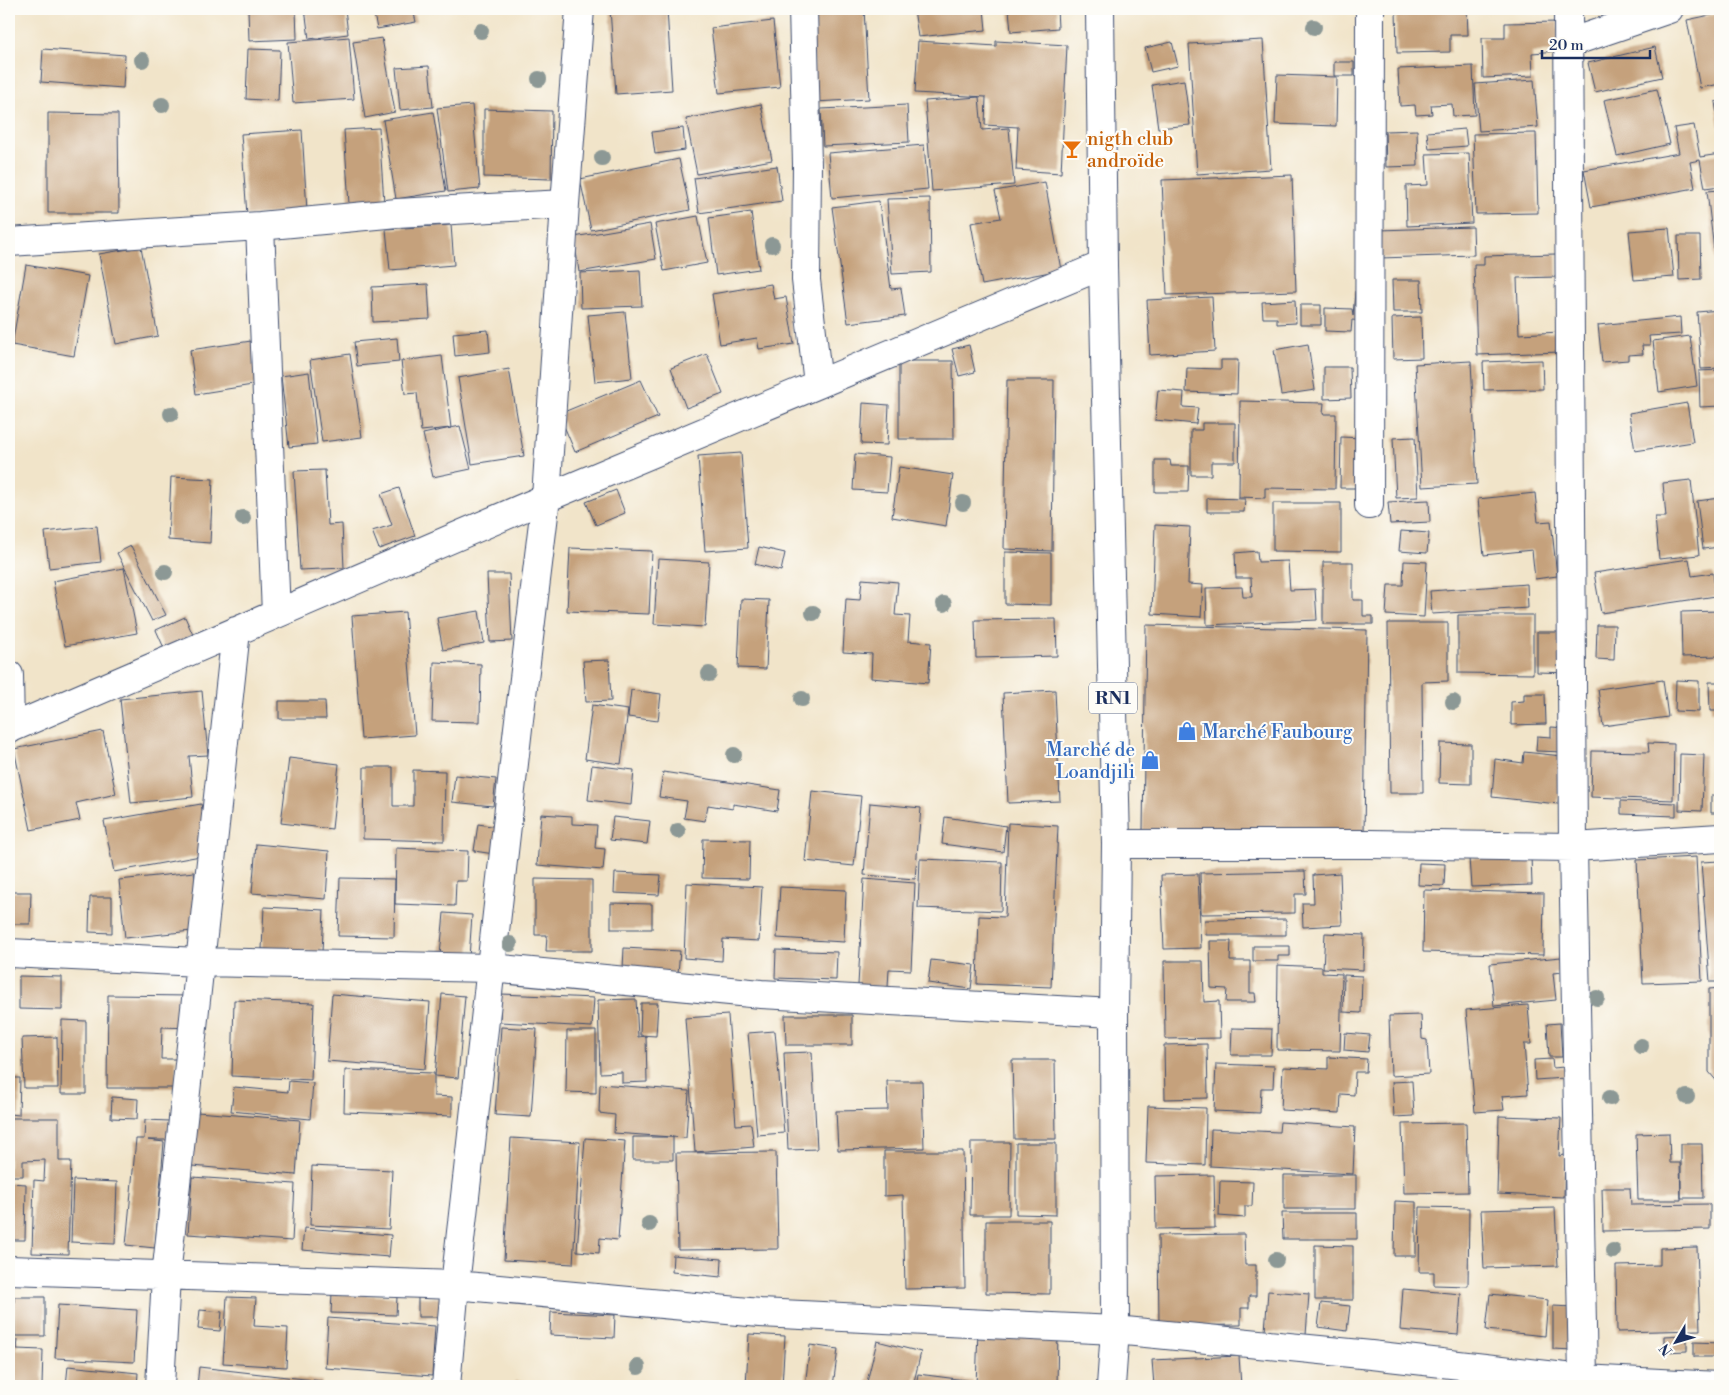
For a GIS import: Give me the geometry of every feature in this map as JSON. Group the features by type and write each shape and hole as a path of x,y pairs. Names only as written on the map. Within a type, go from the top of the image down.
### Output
{"main road":[{"path":"446,1386 518,728 546,498 580,9"},
{"path":"802,9 807,164 806,280 818,384"},
{"name":"RN1","path":"1100,9 1103,264 1116,844 1114,1013 1115,1330 1111,1386"},
{"path":"1369,505 1370,9"},
{"path":"1568,9 1573,847 1583,1379"},
{"path":"1569,43 1669,9"},
{"path":"9,242 260,226 397,213 565,204"},
{"path":"260,226 276,614"},
{"path":"9,675 9,729 546,498 1103,264"},
{"path":"160,1386 166,1276 236,631"},
{"path":"1116,844 1370,844 1573,847 1720,838"},
{"path":"9,953 199,962 491,968 760,994 1114,1013"},
{"path":"9,1270 456,1285 760,1313 1115,1330 1371,1355 1583,1379 1718,1386"}],"building":[{"path":"248,9 296,9 297,39 249,41"},
{"path":"305,9 345,9 348,34 309,39"},
{"path":"373,9 413,9 416,22 377,29"},
{"path":"610,9 667,9 672,90 616,94"},
{"path":"811,9 864,9 869,99 815,102"},
{"path":"914,9 984,9 986,30 918,37"},
{"path":"1009,9 1057,9 1058,28 1011,32"},
{"path":"1396,9 1467,9 1468,35 1450,35 1450,52 1397,53"},
{"path":"1720,13 1720,84 1700,88 1687,20"},
{"path":"773,21 780,87 719,93 711,28"},
{"path":"1558,22 1558,51 1532,53 1533,76 1483,78 1482,38 1505,38 1505,23"},
{"path":"349,37 354,99 293,103 288,42"},
{"path":"382,38 395,112 365,118 353,42"},
{"path":"1263,40 1271,169 1197,174 1189,44"},
{"path":"918,41 996,46 996,41 1067,45 1061,173 1016,170 1018,127 985,125 986,97 915,93"},
{"path":"1172,42 1178,66 1151,72 1145,48"},
{"path":"1655,47 1662,77 1595,92 1588,63"},
{"path":"43,49 125,55 123,88 41,82"},
{"path":"248,49 280,50 278,101 246,99"},
{"path":"1334,62 1354,62 1354,76 1334,76"},
{"path":"429,66 433,107 400,110 396,68"},
{"path":"1473,66 1475,115 1453,116 1452,104 1431,105 1432,114 1416,115 1415,105 1400,106 1398,69"},
{"path":"1277,75 1337,77 1336,126 1275,124"},
{"path":"1184,80 1190,125 1158,128 1152,85"},
{"path":"1534,80 1538,127 1479,131 1475,84"},
{"path":"1657,89 1670,144 1617,156 1604,100"},
{"path":"979,97 982,130 1009,128 1014,185 932,191 925,101"},
{"path":"1720,101 1720,126 1719,126 1715,102"},
{"path":"761,104 772,160 697,174 686,119"},
{"path":"472,105 480,189 448,192 437,108"},
{"path":"907,105 909,142 823,146 821,109"},
{"path":"484,109 552,111 551,179 484,177"},
{"path":"433,112 446,191 396,199 383,120"},
{"path":"48,113 118,114 119,213 48,213"},
{"path":"1694,125 1700,157 1720,154 1720,186 1705,188 1700,160 1690,162 1695,188 1591,207 1584,170 1679,153 1674,128"},
{"path":"379,128 384,203 349,204 344,130"},
{"path":"683,128 685,150 655,154 652,132"},
{"path":"1465,129 1467,146 1429,149 1427,132"},
{"path":"302,130 307,211 247,215 241,134"},
{"path":"1417,130 1418,166 1386,167 1385,131"},
{"path":"1536,133 1538,213 1476,214 1473,134"},
{"path":"924,145 928,189 832,198 828,153"},
{"path":"1469,153 1472,223 1407,226 1406,186 1428,185 1426,154"},
{"path":"679,159 690,210 591,230 580,179"},
{"path":"777,166 782,201 699,213 694,178"},
{"path":"1292,175 1296,291 1167,295 1162,180"},
{"path":"1045,182 1061,270 982,285 971,223 1001,218 995,191"},
{"path":"1720,190 1720,276 1717,276 1707,191"},
{"path":"930,198 931,272 892,274 887,199"},
{"path":"879,201 891,289 901,288 905,316 848,323 832,207"},
{"path":"751,212 759,269 716,275 709,218"},
{"path":"698,216 707,263 664,271 655,224"},
{"path":"650,224 656,259 579,272 574,237"},
{"path":"451,225 454,265 390,270 386,229"},
{"path":"1473,227 1474,255 1380,258 1379,230"},
{"path":"1669,228 1674,277 1634,280 1629,231"},
{"path":"1678,236 1700,236 1701,279 1679,280"},
{"path":"141,247 158,336 116,344 99,254"},
{"path":"1556,254 1557,277 1517,278 1519,334 1561,332 1561,352 1477,355 1474,265 1484,265 1484,256"},
{"path":"26,265 88,276 74,356 12,345"},
{"path":"640,270 642,306 581,308 580,273"},
{"path":"1392,280 1421,280 1422,312 1393,312"},
{"path":"428,284 430,319 373,322 372,287"},
{"path":"771,284 774,299 786,297 794,344 759,349 757,338 720,344 712,294"},
{"path":"1355,291 1364,291 1362,321 1352,320 1351,332 1325,331 1325,308 1352,309 1353,316"},
{"path":"1212,297 1215,351 1150,355 1147,300"},
{"path":"1295,300 1296,323 1277,324 1277,318 1263,318 1262,302"},
{"path":"1300,305 1321,305 1321,325 1300,325"},
{"path":"1720,310 1720,368 1701,369 1697,312"},
{"path":"625,312 632,378 595,382 588,315"},
{"path":"1421,317 1422,358 1393,359 1392,318"},
{"path":"1680,317 1681,334 1649,336 1650,345 1642,345 1643,354 1628,355 1628,360 1602,362 1598,325"},
{"path":"488,330 490,352 455,356 453,333"},
{"path":"1690,336 1697,386 1659,392 1653,341"},
{"path":"397,338 399,362 357,366 354,342"},
{"path":"258,340 265,383 196,394 190,350"},
{"path":"1308,344 1315,390 1281,395 1274,350"},
{"path":"969,345 975,372 959,376 952,349"},
{"path":"350,354 362,437 322,442 310,360"},
{"path":"707,354 723,394 686,408 671,368"},
{"path":"442,356 451,428 421,431 417,393 405,394 401,361"},
{"path":"1221,360 1238,360 1237,394 1186,392 1187,368 1221,369"},
{"path":"1542,360 1543,389 1484,390 1483,362"},
{"path":"899,361 953,361 954,439 899,439"},
{"path":"1471,361 1477,484 1422,487 1415,364"},
{"path":"1324,367 1350,367 1351,398 1324,399"},
{"path":"509,369 524,456 472,464 458,378"},
{"path":"1720,370 1720,406 1700,407 1699,371"},
{"path":"309,372 317,444 289,447 281,376"},
{"path":"641,380 658,417 575,452 559,414"},
{"path":"1007,380 1054,380 1052,551 1004,549"},
{"path":"1158,390 1184,392 1183,407 1198,408 1196,424 1155,420"},
{"path":"1240,401 1324,403 1323,414 1336,414 1335,489 1265,488 1265,498 1239,497"},
{"path":"863,403 889,405 887,445 861,444"},
{"path":"1687,403 1693,442 1635,451 1629,413"},
{"path":"1202,423 1235,423 1235,462 1211,462 1211,475 1191,475 1191,430 1202,430"},
{"path":"460,426 471,469 433,477 423,434"},
{"path":"1341,437 1362,438 1362,488 1340,488"},
{"path":"1415,437 1418,497 1396,498 1393,438"},
{"path":"741,453 748,548 705,551 698,456"},
{"path":"855,454 890,457 887,492 853,490"},
{"path":"1155,460 1170,460 1171,466 1189,466 1188,492 1155,492"},
{"path":"899,467 953,475 946,526 892,517"},
{"path":"325,470 328,525 342,524 344,568 300,570 294,471"},
{"path":"171,477 213,479 210,543 168,540"},
{"path":"1691,480 1699,555 1659,559 1655,517 1666,517 1663,483"},
{"path":"399,488 415,536 379,549 372,531 392,525 381,494"},
{"path":"616,490 625,513 596,525 586,502"},
{"path":"1535,493 1538,522 1551,521 1557,576 1535,579 1532,550 1484,555 1478,499"},
{"path":"1207,498 1245,499 1244,512 1207,512"},
{"path":"1720,498 1720,547 1703,549 1697,501"},
{"path":"1429,500 1430,522 1390,524 1388,502"},
{"path":"1273,503 1341,503 1341,552 1273,551"},
{"path":"1155,525 1190,527 1188,584 1203,585 1201,617 1152,614"},
{"path":"97,526 101,562 49,568 45,532"},
{"path":"1401,531 1429,533 1427,553 1399,551"},
{"path":"131,546 166,615 152,621 117,553"},
{"path":"759,547 785,553 781,571 755,564"},
{"path":"570,548 652,551 649,614 567,611"},
{"path":"1257,551 1258,562 1288,561 1290,590 1315,589 1317,620 1207,625 1206,588 1242,587 1243,597 1252,597 1251,578 1236,578 1235,553"},
{"path":"1005,552 1051,553 1051,605 1005,604"},
{"path":"658,559 709,562 705,627 654,624"},
{"path":"1689,559 1692,576 1713,573 1716,596 1601,613 1594,573"},
{"path":"1404,561 1427,562 1424,617 1386,615 1388,585 1403,585"},
{"path":"1323,562 1353,562 1353,600 1363,600 1363,616 1373,616 1373,624 1323,624"},
{"path":"124,568 137,633 65,646 53,581"},
{"path":"487,574 509,574 512,641 490,642"},
{"path":"862,579 898,582 895,615 910,616 908,641 931,643 928,683 871,678 872,654 843,652 846,599 860,600"},
{"path":"1527,584 1528,608 1432,614 1430,591"},
{"path":"741,599 769,600 766,669 738,668"},
{"path":"479,611 484,643 443,650 437,618"},
{"path":"1720,611 1720,656 1682,657 1681,612"},
{"path":"405,612 415,735 361,739 352,616"},
{"path":"1458,615 1533,615 1533,674 1458,673"},
{"path":"185,617 193,635 164,648 156,630"},
{"path":"1056,619 1057,656 976,658 975,620"},
{"path":"1388,623 1448,623 1448,681 1422,682 1423,793 1390,793"},
{"path":"1146,625 1367,630 1364,835 1143,830"},
{"path":"1597,625 1615,625 1614,660 1596,659"},
{"path":"1537,632 1571,632 1571,673 1537,672"},
{"path":"609,660 611,701 586,702 583,661"},
{"path":"434,662 481,664 480,722 432,721"},
{"path":"1663,680 1668,717 1603,726 1598,689"},
{"path":"1676,680 1699,681 1699,712 1675,711"},
{"path":"1709,682 1720,682 1720,711 1710,711"},
{"path":"631,690 661,694 658,721 628,717"},
{"path":"1055,690 1060,801 1008,803 1003,693"},
{"path":"202,691 208,755 189,756 193,797 131,803 120,699"},
{"path":"1524,694 1545,694 1546,724 1511,725 1511,702 1524,701"},
{"path":"279,701 325,701 326,719 279,719"},
{"path":"592,705 628,710 621,764 585,759"},
{"path":"1551,727 1565,728 1564,752 1536,751 1537,736 1551,737"},
{"path":"103,731 116,794 76,803 80,820 31,830 14,749"},
{"path":"1440,743 1471,744 1471,784 1439,783"},
{"path":"1648,743 1674,744 1673,800 1591,797 1592,751 1649,752"},
{"path":"1524,752 1562,756 1558,804 1492,797 1495,759 1523,763"},
{"path":"1680,754 1704,755 1702,811 1679,810"},
{"path":"289,758 339,764 332,829 281,823"},
{"path":"592,765 634,770 631,805 588,800"},
{"path":"364,767 393,767 393,806 413,806 413,770 445,771 444,841 363,839"},
{"path":"663,772 780,790 777,811 733,804 733,809 708,805 705,821 684,818 687,801 659,797"},
{"path":"455,775 496,779 493,806 452,802"},
{"path":"812,791 861,796 854,866 805,861"},
{"path":"1711,796 1720,796 1720,813 1711,813"},
{"path":"1621,801 1676,803 1676,816 1621,814"},
{"path":"870,803 921,808 915,879 864,875"},
{"path":"201,804 211,854 114,872 104,821"},
{"path":"541,814 572,816 572,824 597,825 595,848 605,849 603,870 537,865"},
{"path":"613,817 650,821 647,844 610,840"},
{"path":"945,817 1006,826 1003,852 942,844"},
{"path":"1008,823 1058,826 1051,987 977,984 979,916 1005,917"},
{"path":"478,824 498,827 494,854 474,851"},
{"path":"703,839 750,840 749,879 702,878"},
{"path":"256,844 329,851 326,899 252,893"},
{"path":"396,848 468,851 467,881 456,881 455,906 395,904"},
{"path":"1531,856 1532,885 1471,887 1469,858"},
{"path":"1696,857 1702,981 1643,983 1637,860"},
{"path":"920,859 1002,862 1001,911 918,908"},
{"path":"1720,861 1720,982 1710,982 1701,862"},
{"path":"1419,863 1445,864 1444,886 1418,885"},
{"path":"1305,871 1306,894 1295,894 1295,913 1201,914 1200,873"},
{"path":"194,872 201,930 125,938 119,880"},
{"path":"615,873 661,875 659,895 614,893"},
{"path":"1340,873 1342,925 1303,927 1302,903 1314,903 1313,875"},
{"path":"1198,874 1201,948 1164,949 1161,875"},
{"path":"340,878 395,879 394,937 338,936"},
{"path":"535,879 592,880 592,951 546,951 547,935 535,935"},
{"path":"864,879 915,883 911,970 889,969 888,987 858,985"},
{"path":"687,883 762,887 759,941 723,939 722,961 684,958"},
{"path":"780,887 846,890 844,942 777,938"},
{"path":"1424,890 1544,893 1543,955 1423,952"},
{"path":"9,892 31,892 30,924 10,924"},
{"path":"90,897 112,897 112,933 89,932"},
{"path":"611,903 652,904 652,929 611,929"},
{"path":"264,907 324,910 322,952 262,949"},
{"path":"444,913 472,915 469,958 440,955"},
{"path":"1286,919 1286,935 1206,935 1205,920"},
{"path":"1325,933 1364,935 1363,970 1323,968"},
{"path":"1210,941 1231,941 1230,961 1250,961 1250,993 1255,993 1256,1002 1226,1002 1227,989 1211,988"},
{"path":"1253,946 1290,946 1290,956 1278,956 1278,961 1253,961"},
{"path":"624,948 680,951 678,973 623,969"},
{"path":"776,950 837,952 836,980 775,978"},
{"path":"1561,957 1563,972 1553,973 1556,1000 1494,1006 1490,964"},
{"path":"931,960 974,965 971,989 928,983"},
{"path":"1164,961 1203,961 1204,1002 1219,1001 1220,1038 1165,1039"},
{"path":"1278,965 1322,967 1322,973 1342,974 1340,1051 1277,1050"},
{"path":"1344,975 1362,976 1361,1013 1343,1012"},
{"path":"19,976 62,977 62,1010 19,1009"},
{"path":"1720,988 1720,1085 1709,1072 1709,989"},
{"path":"332,994 430,1002 425,1069 327,1061"},
{"path":"442,994 465,996 458,1078 435,1076"},
{"path":"501,994 594,998 592,1027 500,1022"},
{"path":"108,995 191,996 191,1028 162,1027 161,1059 176,1059 176,1088 107,1088"},
{"path":"636,999 638,1037 646,1036 647,1082 622,1083 622,1072 600,1073 598,1000"},
{"path":"234,1000 314,1003 311,1080 232,1076"},
{"path":"641,1003 658,1003 656,1036 640,1035"},
{"path":"1528,1005 1531,1044 1524,1044 1528,1094 1502,1096 1504,1110 1475,1112 1466,1010"},
{"path":"728,1015 736,1125 751,1124 754,1147 695,1152 685,1018"},
{"path":"785,1015 852,1015 852,1045 786,1045"},
{"path":"1421,1015 1422,1039 1427,1040 1429,1074 1391,1076 1389,1016"},
{"path":"62,1020 86,1021 86,1094 61,1094"},
{"path":"1560,1023 1562,1057 1549,1057 1547,1024"},
{"path":"501,1027 537,1029 531,1117 495,1115"},
{"path":"1232,1028 1272,1029 1271,1055 1231,1055"},
{"path":"567,1031 596,1031 596,1093 566,1092"},
{"path":"775,1031 784,1133 757,1135 748,1033"},
{"path":"1345,1033 1370,1035 1368,1052 1344,1050"},
{"path":"57,1037 58,1088 24,1088 22,1038"},
{"path":"1207,1044 1208,1098 1165,1099 1164,1045"},
{"path":"812,1052 817,1149 788,1150 784,1053"},
{"path":"1328,1057 1367,1059 1366,1072 1355,1072 1354,1095 1341,1094 1340,1113 1281,1110 1283,1067 1328,1069"},
{"path":"1552,1059 1553,1068 1564,1067 1565,1078 1535,1080 1534,1060"},
{"path":"1012,1060 1055,1060 1056,1139 1014,1139"},
{"path":"1216,1064 1274,1066 1273,1088 1261,1088 1260,1113 1214,1111"},
{"path":"345,1070 434,1073 434,1096 452,1097 452,1116 344,1112"},
{"path":"9,1078 20,1078 19,1115 9,1114"},
{"path":"289,1081 313,1083 310,1119 231,1111 234,1087 288,1092"},
{"path":"887,1081 922,1081 924,1148 838,1150 836,1111 888,1110"},
{"path":"1412,1081 1414,1116 1394,1117 1392,1082"},
{"path":"600,1084 689,1091 686,1138 614,1133 615,1115 599,1113"},
{"path":"112,1097 138,1099 137,1119 111,1118"},
{"path":"1148,1106 1206,1108 1205,1165 1146,1163"},
{"path":"197,1112 300,1120 296,1175 192,1166"},
{"path":"1499,1116 1561,1118 1559,1156 1565,1155 1564,1197 1497,1194"},
{"path":"9,1118 59,1118 59,1161 71,1161 68,1254 32,1253 34,1180 44,1181 45,1160 23,1161 23,1176 9,1176"},
{"path":"145,1120 169,1121 168,1140 148,1140 164,1142 155,1248 126,1245 136,1139 144,1139"},
{"path":"1280,1122 1355,1127 1353,1174 1210,1166 1211,1129 1279,1132"},
{"path":"1466,1123 1468,1192 1404,1193 1402,1124"},
{"path":"1669,1133 1670,1163 1680,1163 1681,1200 1638,1200 1636,1134"},
{"path":"633,1137 673,1137 673,1160 633,1160"},
{"path":"511,1138 580,1142 573,1264 504,1260"},
{"path":"585,1138 625,1141 618,1240 600,1238 599,1253 577,1251"},
{"path":"971,1142 1010,1142 1009,1215 970,1215"},
{"path":"1016,1143 1056,1143 1056,1215 1016,1214"},
{"path":"1681,1144 1702,1144 1703,1198 1681,1198"},
{"path":"884,1151 963,1151 965,1288 905,1289 903,1195 884,1196"},
{"path":"776,1152 778,1249 678,1250 676,1153"},
{"path":"312,1166 392,1170 389,1229 310,1225"},
{"path":"1214,1175 1215,1228 1156,1229 1155,1176"},
{"path":"1284,1175 1356,1175 1356,1209 1284,1209"},
{"path":"192,1177 295,1184 292,1241 188,1234"},
{"path":"73,1180 117,1182 115,1244 71,1242"},
{"path":"1220,1181 1253,1182 1252,1206 1245,1206 1245,1218 1219,1216"},
{"path":"9,1183 26,1184 25,1240 9,1240"},
{"path":"1602,1188 1630,1188 1631,1205 1710,1204 1710,1229 1603,1231"},
{"path":"1395,1201 1416,1202 1416,1256 1394,1256"},
{"path":"1420,1207 1469,1208 1468,1286 1434,1285 1434,1272 1419,1272"},
{"path":"1555,1208 1558,1266 1484,1268 1481,1210"},
{"path":"1282,1213 1357,1213 1357,1239 1283,1239"},
{"path":"986,1221 1050,1221 1050,1294 986,1293"},
{"path":"304,1228 391,1235 389,1257 302,1250"},
{"path":"1244,1234 1245,1265 1256,1265 1256,1296 1249,1296 1249,1308 1241,1308 1241,1325 1159,1326 1158,1235"},
{"path":"1315,1245 1353,1246 1353,1300 1315,1300"},
{"path":"1697,1247 1700,1330 1617,1332 1616,1266 1660,1265 1660,1248"},
{"path":"673,1255 722,1259 721,1277 672,1272"},
{"path":"1403,1289 1461,1294 1458,1335 1400,1330"},
{"path":"1268,1291 1309,1294 1306,1335 1265,1331"},
{"path":"332,1293 397,1297 396,1315 331,1313"},
{"path":"1490,1294 1548,1300 1545,1336 1486,1330"},
{"path":"14,1297 45,1297 45,1336 15,1336"},
{"path":"227,1297 256,1298 254,1326 288,1328 286,1367 223,1363"},
{"path":"418,1297 446,1298 446,1317 418,1317"},
{"path":"1321,1303 1350,1306 1347,1331 1318,1327"},
{"path":"58,1305 137,1310 134,1362 55,1358"},
{"path":"1553,1306 1573,1307 1573,1350 1553,1349"},
{"path":"200,1310 222,1312 220,1331 198,1329"},
{"path":"551,1312 615,1315 614,1338 550,1335"},
{"path":"328,1318 435,1326 432,1376 325,1368"},
{"path":"978,1330 1058,1332 1057,1386 976,1386"},
{"path":"749,1334 785,1336 782,1386 746,1386"},
{"path":"1687,1335 1687,1351 1664,1352 1664,1336"},
{"path":"9,1340 18,1340 17,1349 43,1350 42,1386 9,1386"},
{"path":"877,1341 921,1352 913,1386 866,1386"},
{"path":"1694,1342 1720,1343 1720,1357 1694,1357"},
{"path":"810,1345 838,1349 833,1386 805,1386"},
{"path":"1239,1356 1241,1386 1154,1386 1152,1360"},
{"path":"68,1366 138,1373 137,1386 66,1386"},
{"path":"199,1367 322,1381 321,1386 197,1386"},
{"path":"918,1374 973,1381 972,1386 916,1386"},
{"path":"515,1381 550,1384 550,1386 514,1386"}],"place":[{"name":"nigth club androïde","path":"1072,149"},
{"name":"Marché Faubourg","path":"1187,731"},
{"name":"Marché de Loandjili","path":"1150,760"}]}
